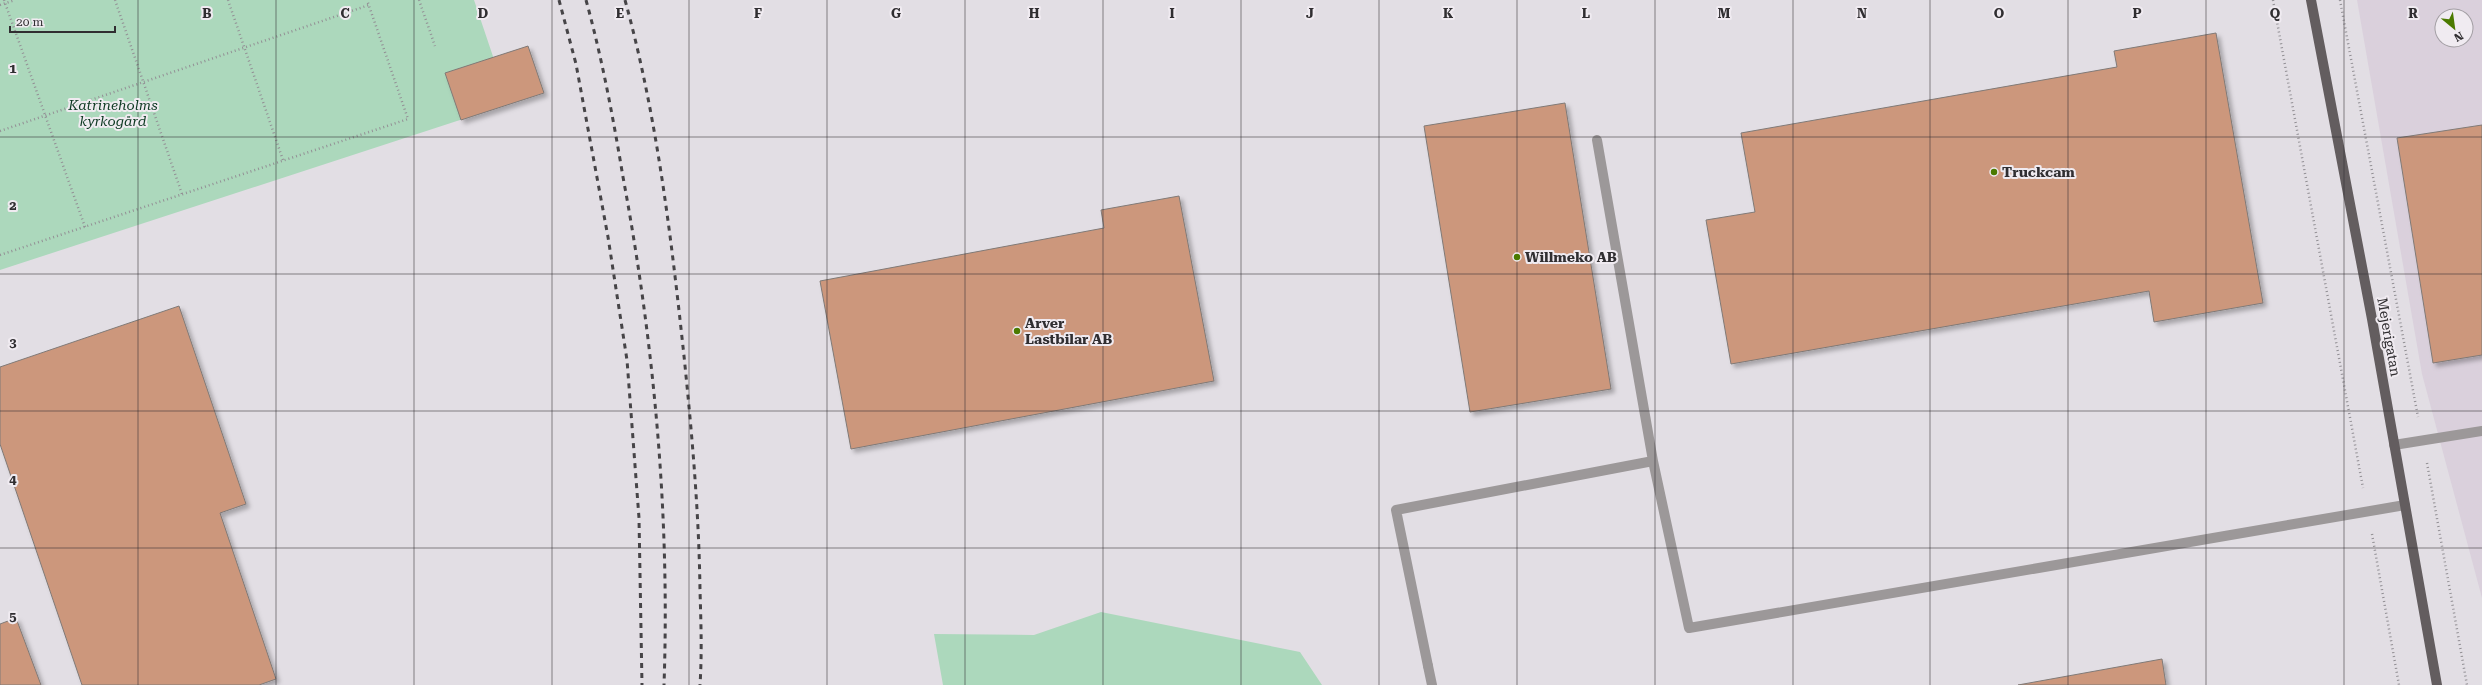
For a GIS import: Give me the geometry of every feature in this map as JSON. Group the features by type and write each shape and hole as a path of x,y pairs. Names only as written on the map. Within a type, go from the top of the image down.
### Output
{"main road":[{"name":"Mejerigatan","path":"2311,0 2394,445 2436,683"}],"street":[{"path":"1597,140 1653,461 1690,628 2405,506"},
{"path":"2394,445 2423,442 2482,431"},
{"path":"1432,685 1396,510 1653,461"}],"path":[{"path":"0,5 4,2 15,0"},
{"path":"115,0 182,194"},
{"path":"228,0 283,160"},
{"path":"0,255 408,119 367,0"},
{"path":"419,0 435,46"},
{"path":"2273,0 2399,685"},
{"path":"2340,0 2468,685"},
{"path":"4,2 85,227"},
{"path":"0,131 369,5"}],"shaded area":[{"path":"2357,0 2482,0 2482,598 2422,374"}],"green space":[{"name":"Katrineholms kyrkogård","path":"0,0 474,0 509,104 0,270"},
{"path":"1101,612 1300,652 1322,685 943,685 934,634 1034,635"}],"building":[{"name":"Truckcam","path":"2216,33 2263,303 2154,322 2149,291 1731,364 1706,220 1755,212 1741,133 2117,67 2114,51"},
{"path":"528,46 544,93 461,120 445,73"},
{"name":"Willmeko AB","path":"1565,103 1611,389 1470,412 1424,126"},
{"path":"2482,125 2482,355 2433,363 2397,138"},
{"name":"Arver Lastbilar AB","path":"1179,196 1214,381 851,449 820,281 1104,228 1101,210"},
{"path":"179,306 246,504 220,513 276,679 259,685 82,685 0,444 0,367"},
{"path":"16,618 41,685 0,685 0,624"},
{"path":"2162,659 2166,685 2018,685"}],"railway":[{"path":"559,0 576,64 608,237 627,360 639,518 642,685"},
{"path":"586,0 602,66 615,132 634,240 651,366 662,494 665,621 664,685"},
{"path":"625,0 646,88 662,176 684,356 697,503 701,638 700,685"}],"place":[{"name":"Truckcam","path":"1994,172"},
{"name":"Willmeko AB","path":"1517,257"},
{"name":"Arver Lastbilar AB","path":"1017,331"}]}
